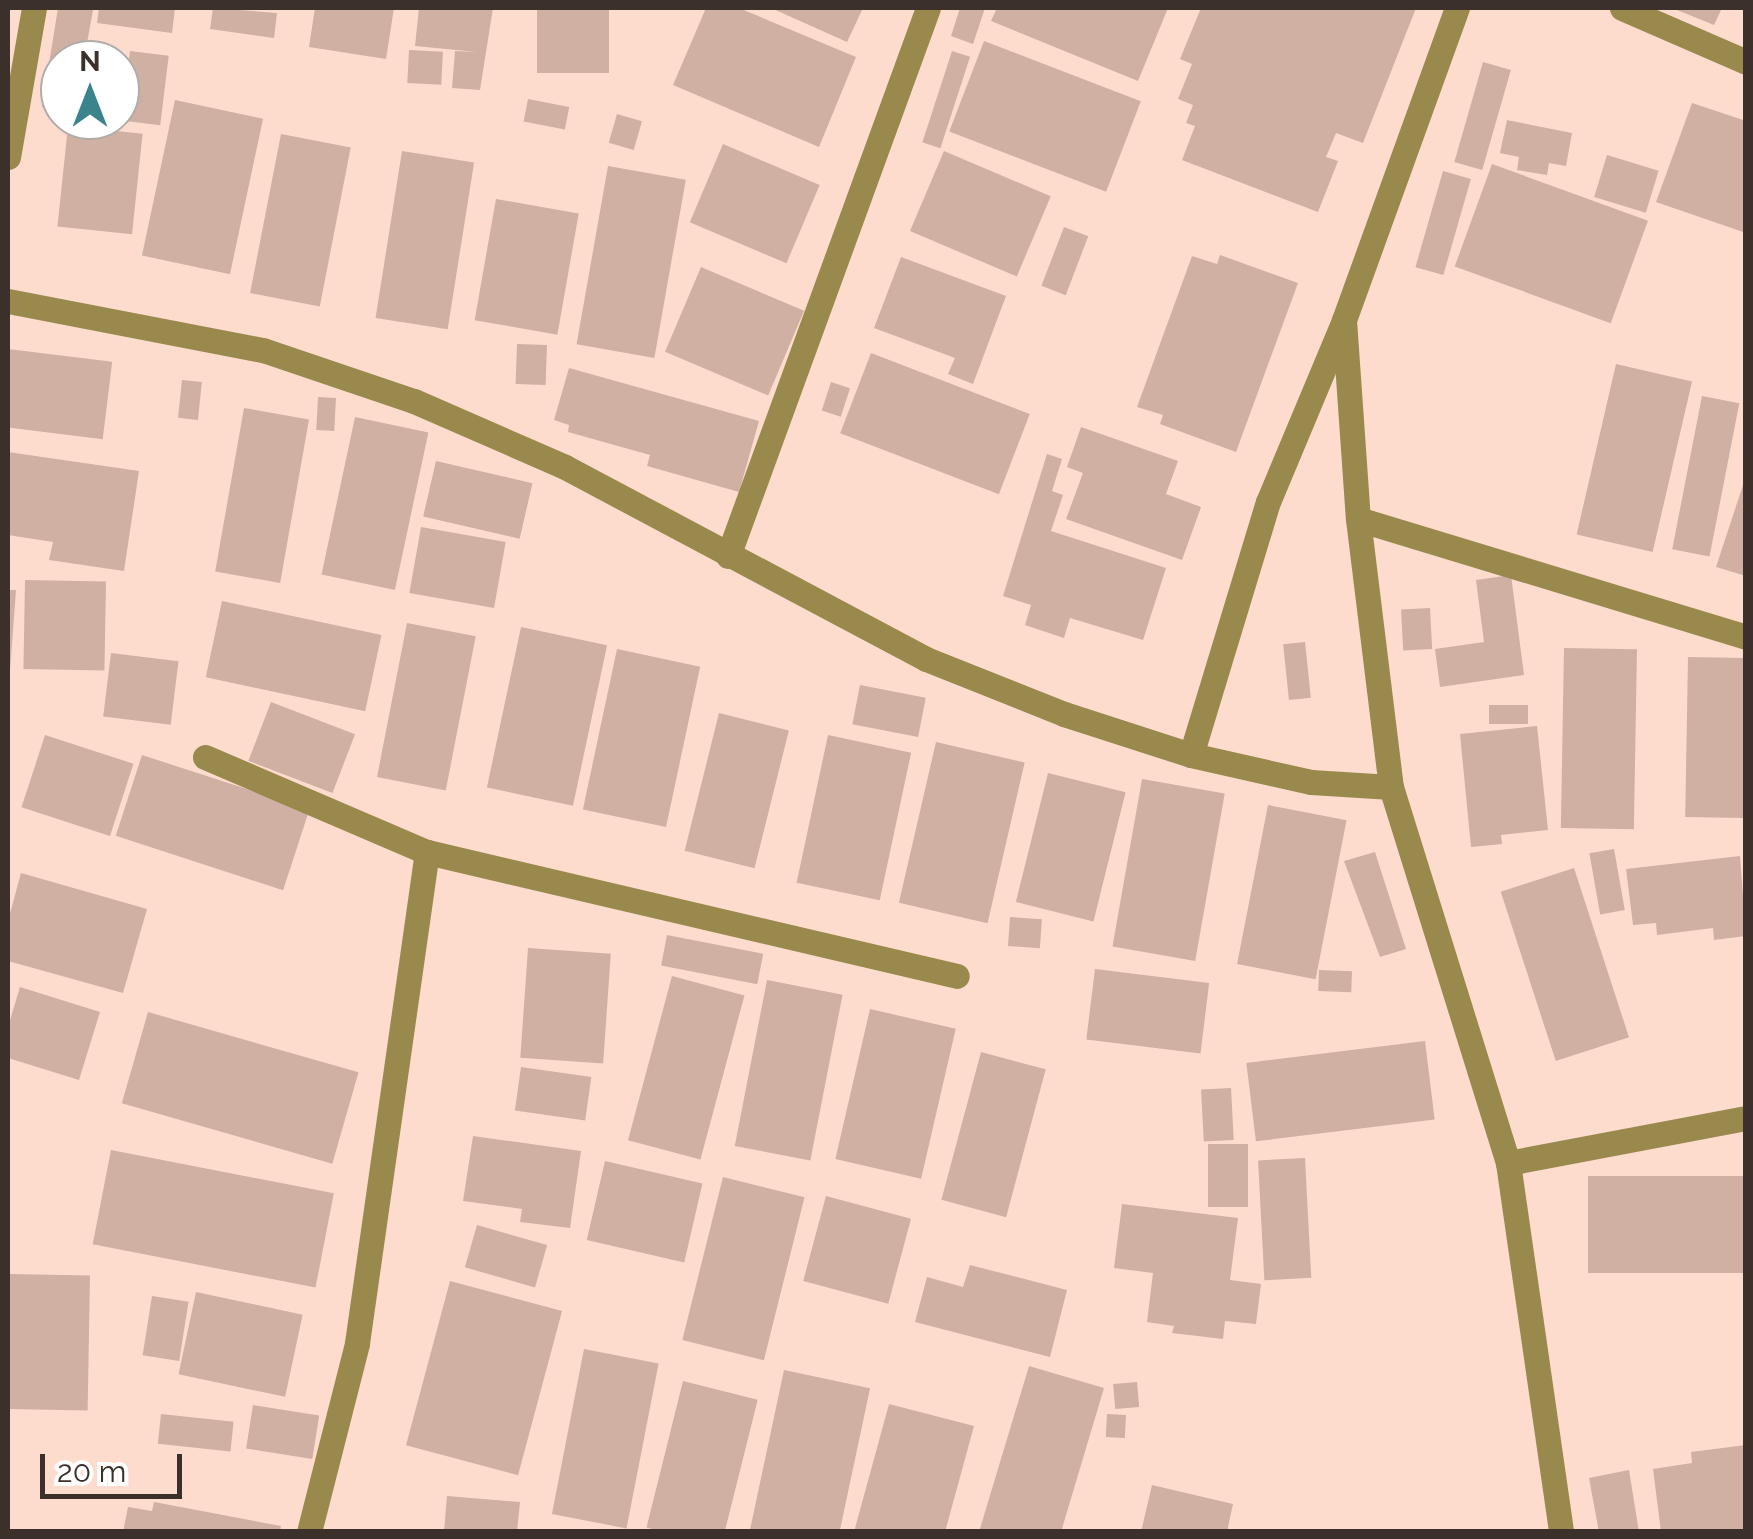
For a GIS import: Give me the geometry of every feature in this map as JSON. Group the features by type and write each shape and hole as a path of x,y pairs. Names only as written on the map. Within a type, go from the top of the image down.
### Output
{"street":[{"path":"8,158 34,8"},
{"path":"728,556 928,8"},
{"path":"1190,755 1268,502 1344,320 1457,8"},
{"path":"1622,8 1746,62"},
{"path":"8,301 263,350 414,401 565,468 926,659 1190,755 1311,782 1391,786"},
{"path":"1344,320 1358,519 1391,786 1508,1163 1561,1532"},
{"path":"1358,519 1746,637"},
{"path":"205,757 427,852 957,976"},
{"path":"308,1532 357,1343 427,852"},
{"path":"1508,1163 1746,1118"}],"building":[{"path":"58,8 93,10 88,40 53,40"},
{"path":"99,8 175,8 172,33 97,23"},
{"path":"213,8 277,13 274,38 210,29"},
{"path":"315,8 394,8 386,59 309,47"},
{"path":"419,8 493,8 480,90 452,88 455,51 477,52 415,46"},
{"path":"537,8 609,8 609,73 537,73"},
{"path":"706,8 739,8 856,57 819,147 673,85"},
{"path":"771,8 863,8 847,42"},
{"path":"960,8 985,8 973,44 951,36"},
{"path":"997,8 1168,8 1138,81 991,21"},
{"path":"1201,8 1416,8 1363,143 1336,133 1326,157 1338,161 1318,212 1182,160 1195,126 1186,123 1193,105 1178,99 1192,64 1180,59"},
{"path":"1672,8 1722,8 1714,25"},
{"path":"984,41 1141,101 1106,192 949,132"},
{"path":"409,50 443,52 441,85 407,83"},
{"path":"952,51 970,57 940,148 922,142"},
{"path":"140,52 169,56 160,125 140,123"},
{"path":"1483,62 1511,70 1482,170 1454,162"},
{"path":"528,99 569,107 565,130 524,122"},
{"path":"175,100 263,119 230,274 142,256"},
{"path":"1692,103 1746,121 1746,233 1656,202"},
{"path":"617,114 642,121 634,150 609,143"},
{"path":"1507,120 1572,133 1566,166 1549,163 1547,175 1517,170 1519,157 1500,153"},
{"path":"143,134 132,234 57,226 67,140 140,140"},
{"path":"281,134 351,148 320,307 250,293"},
{"path":"723,144 820,185 786,263 690,222"},
{"path":"402,151 474,162 448,329 376,318"},
{"path":"944,151 1051,196 1017,276 910,231"},
{"path":"1607,155 1659,171 1646,213 1594,197"},
{"path":"1492,164 1648,221 1611,323 1455,266"},
{"path":"608,166 686,180 654,358 577,344"},
{"path":"1443,171 1471,179 1443,275 1415,267"},
{"path":"496,199 579,214 557,335 475,320"},
{"path":"1064,227 1088,236 1066,295 1041,286"},
{"path":"1220,255 1298,283 1236,452 1160,424 1163,415 1137,407 1192,256 1217,264"},
{"path":"901,257 1006,296 973,384 948,374 955,358 874,328"},
{"path":"701,267 804,311 768,395 665,352"},
{"path":"517,344 547,345 546,385 516,384"},
{"path":"8,349 112,362 103,439 8,428"},
{"path":"871,353 1030,414 999,494 840,433"},
{"path":"1616,364 1692,382 1653,552 1577,535"},
{"path":"569,368 759,421 739,492 647,466 650,455 568,432 569,425 554,420"},
{"path":"182,380 202,382 198,420 178,418"},
{"path":"831,382 850,388 841,417 822,411"},
{"path":"1702,396 1739,403 1710,556 1672,549"},
{"path":"318,397 336,398 334,431 316,430"},
{"path":"244,408 309,419 280,583 215,571"},
{"path":"355,417 428,433 395,590 322,574"},
{"path":"1081,427 1178,461 1166,494 1201,507 1182,560 1066,519 1083,473 1067,467"},
{"path":"8,452 139,471 124,571 49,560 53,542 8,535"},
{"path":"1047,454 1062,459 1052,491 1063,495 1051,531 1166,568 1143,640 1070,618 1064,638 1025,625 1031,605 1003,596"},
{"path":"436,461 532,483 520,539 423,517"},
{"path":"1746,476 1746,576 1716,567"},
{"path":"421,527 506,542 494,608 409,593"},
{"path":"1511,575 1524,675 1440,687 1435,649 1484,642 1476,580"},
{"path":"25,580 106,581 104,670 23,669"},
{"path":"8,590 16,590 10,671 8,671"},
{"path":"222,601 381,635 365,711 206,677"},
{"path":"1430,608 1432,649 1403,650 1401,610"},
{"path":"407,623 476,636 446,790 377,777"},
{"path":"521,627 607,645 573,806 487,787"},
{"path":"1305,642 1311,698 1289,700 1283,644"},
{"path":"1564,648 1637,649 1634,829 1561,828"},
{"path":"617,649 700,667 666,827 583,809"},
{"path":"111,653 178,661 171,725 103,717"},
{"path":"1688,657 1746,658 1743,818 1685,817"},
{"path":"860,685 926,698 918,737 852,724"},
{"path":"271,702 355,734 332,793 248,761"},
{"path":"1489,705 1528,705 1528,724 1489,724"},
{"path":"719,713 789,730 755,868 685,851"},
{"path":"1537,726 1548,830 1501,835 1502,844 1471,847 1460,734"},
{"path":"45,735 133,764 110,836 22,807"},
{"path":"828,735 911,753 880,900 797,883"},
{"path":"936,742 1025,762 988,923 899,903"},
{"path":"142,755 309,809 283,890 116,836"},
{"path":"1048,773 1126,792 1093,921 1016,902"},
{"path":"1142,779 1225,794 1195,961 1112,946"},
{"path":"1268,805 1347,820 1316,979 1237,964"},
{"path":"1614,849 1625,910 1600,914 1589,853"},
{"path":"1375,852 1406,949 1380,957 1344,861"},
{"path":"1740,856 1746,936 1714,940 1713,928 1657,935 1656,923 1633,925 1626,869"},
{"path":"1574,868 1629,1037 1556,1061 1501,892"},
{"path":"21,873 147,909 123,993 8,961 8,921"},
{"path":"1010,917 1042,919 1040,948 1008,946"},
{"path":"667,935 763,954 757,984 661,965"},
{"path":"528,948 611,954 603,1064 520,1058"},
{"path":"1095,969 1209,983 1200,1053 1086,1039"},
{"path":"1319,970 1352,971 1351,992 1318,991"},
{"path":"672,976 744,995 700,1160 628,1140"},
{"path":"767,980 843,995 810,1161 735,1146"},
{"path":"20,987 100,1012 79,1080 8,1058 8,1027"},
{"path":"870,1009 956,1029 921,1179 835,1159"},
{"path":"148,1012 359,1072 332,1164 122,1103"},
{"path":"1425,1041 1435,1119 1256,1141 1246,1063"},
{"path":"981,1052 1046,1069 1006,1217 941,1200"},
{"path":"521,1067 591,1077 585,1120 515,1111"},
{"path":"1231,1088 1234,1140 1204,1141 1201,1090"},
{"path":"473,1136 581,1151 570,1228 520,1222 522,1209 463,1201"},
{"path":"1208,1144 1248,1144 1248,1207 1208,1207"},
{"path":"111,1150 334,1193 316,1288 93,1244"},
{"path":"1305,1158 1311,1278 1264,1280 1258,1160"},
{"path":"605,1161 702,1183 684,1262 587,1240"},
{"path":"1588,1176 1746,1176 1746,1273 1588,1273"},
{"path":"723,1177 805,1197 764,1360 682,1340"},
{"path":"826,1196 911,1219 888,1304 803,1281"},
{"path":"1122,1204 1238,1218 1230,1280 1261,1284 1256,1324 1225,1321 1223,1339 1172,1333 1174,1326 1147,1322 1153,1273 1114,1268"},
{"path":"477,1225 547,1245 535,1287 465,1267"},
{"path":"970,1265 1067,1290 1050,1357 915,1322 927,1277 963,1287"},
{"path":"10,1274 90,1275 88,1410 8,1409"},
{"path":"450,1281 562,1311 518,1475 406,1445"},
{"path":"196,1292 303,1315 285,1397 179,1374"},
{"path":"152,1296 189,1302 179,1361 143,1355"},
{"path":"584,1349 659,1364 627,1528 552,1514"},
{"path":"1029,1366 1104,1388 1061,1532 979,1532"},
{"path":"784,1370 870,1388 840,1532 750,1532"},
{"path":"683,1381 758,1400 725,1532 664,1532 646,1528"},
{"path":"1137,1382 1139,1407 1115,1409 1113,1384"},
{"path":"889,1404 974,1426 945,1532 854,1532"},
{"path":"253,1405 319,1415 312,1459 246,1448"},
{"path":"161,1414 234,1422 230,1451 158,1444"},
{"path":"1107,1414 1126,1415 1125,1438 1106,1437"},
{"path":"1746,1445 1746,1532 1661,1532 1653,1469 1692,1463 1691,1452"},
{"path":"1629,1470 1639,1532 1599,1532 1589,1478"},
{"path":"1152,1485 1233,1504 1227,1532 1141,1532"},
{"path":"447,1496 520,1502 517,1532 444,1532"},
{"path":"154,1502 281,1526 280,1532 123,1532 128,1507 152,1511"}]}
